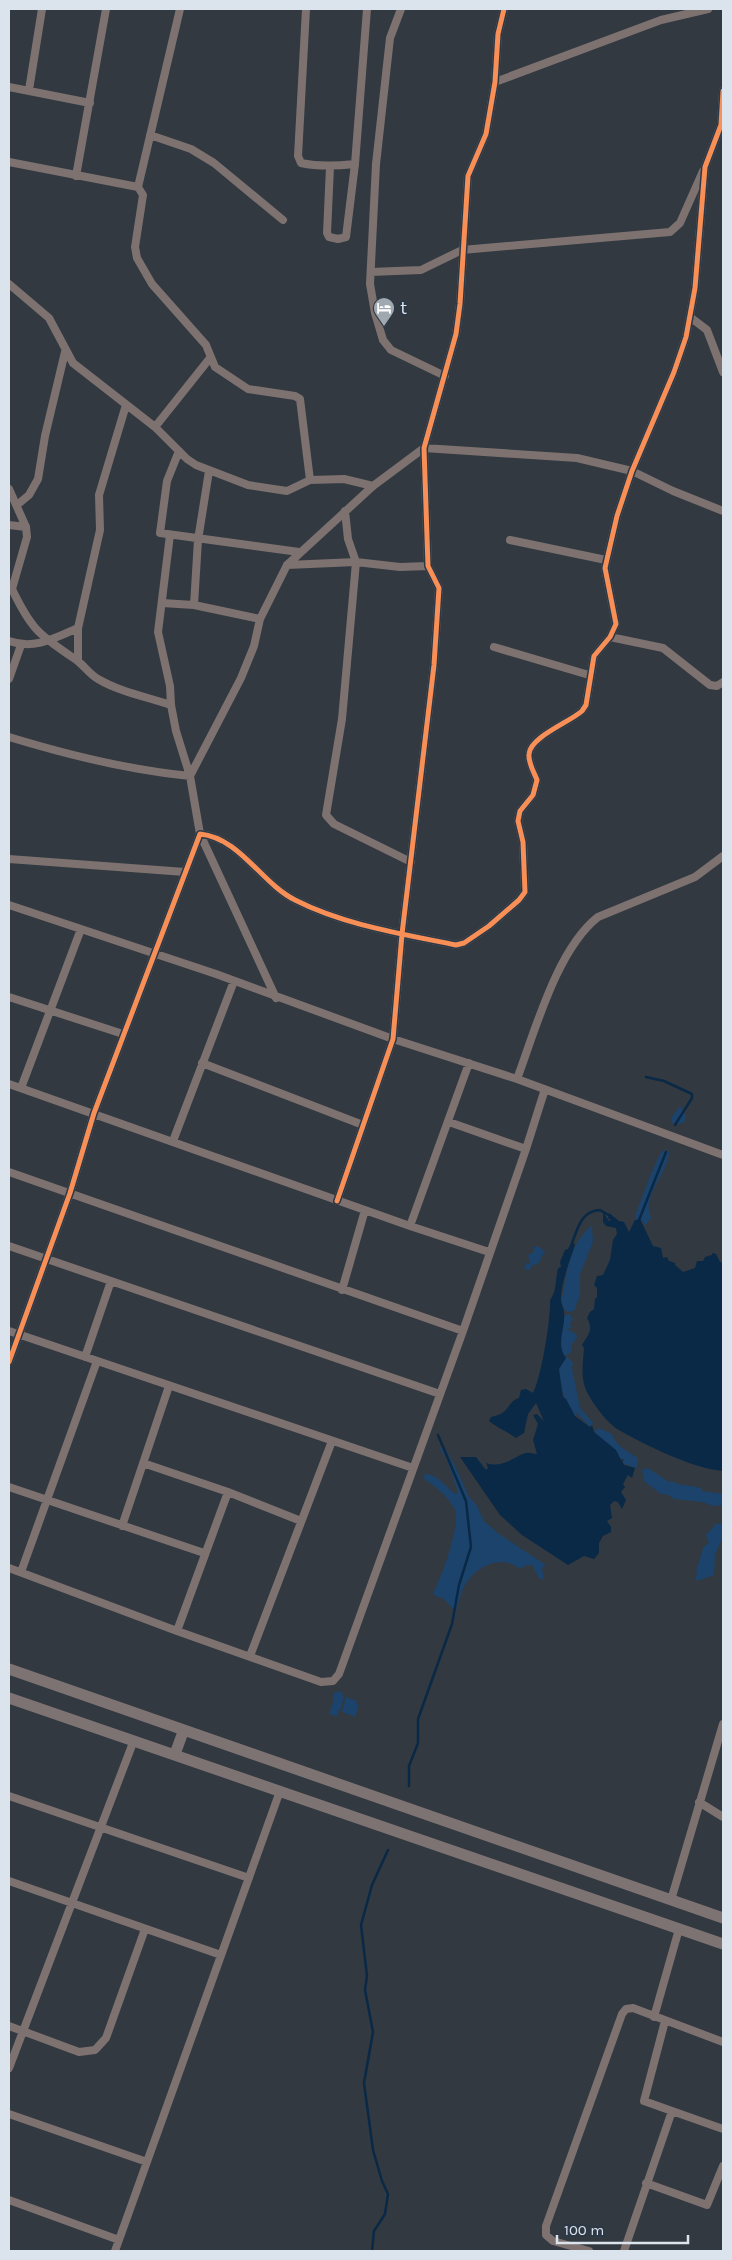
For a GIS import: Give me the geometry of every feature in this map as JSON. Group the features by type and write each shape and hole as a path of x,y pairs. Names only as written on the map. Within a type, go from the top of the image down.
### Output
{"main road":[{"path":"9,1670 182,1732 723,1918"},
{"path":"9,1698 723,1944"},
{"path":"175,1754 182,1732"}],"street":[{"path":"29,90 42,9"},
{"path":"76,176 106,9"},
{"path":"180,9 138,186 142,195 135,247 137,258 152,284 206,345 210,358 222,374 248,389 295,396 300,399 310,480"},
{"path":"306,9 298,156 301,163 330,167 355,164"},
{"path":"330,167 327,233 329,237 343,239 346,237 355,164 367,9"},
{"path":"401,9 390,38 376,164 371,292 374,313 386,345 391,350 445,376"},
{"path":"336,1201 393,1039 402,934 434,665 439,588 428,566 424,448 456,334 460,304 468,176 486,134 495,82 498,34 504,9"},
{"path":"495,82 654,22 708,9"},
{"path":"9,87 90,103"},
{"path":"371,272 421,270 462,250 670,232 680,223 722,129 723,91"},
{"path":"150,136 191,149 214,163 283,220"},
{"path":"9,162 76,176 138,186"},
{"path":"200,834 222,839 280,891 294,900 337,917 456,946 464,944 489,926 519,900 525,892 526,877 519,816 533,795 537,780 529,760 531,746 582,712 586,705 589,675 594,656 610,637 616,624 606,574 606,560 617,516 632,471 681,354 690,317 699,257 705,167"},
{"path":"9,284 49,318 72,363 155,427 196,465 248,485 287,491 310,480 344,479 373,486"},
{"path":"690,317 707,330 723,372"},
{"path":"17,505 29,496 38,479 49,418 65,352"},
{"path":"155,427 210,358"},
{"path":"78,660 78,628 100,530 99,495 126,405"},
{"path":"190,776 241,678 254,646 260,619 287,565 373,486 424,448 567,456 632,471 723,512"},
{"path":"179,451 167,481 160,531 170,535 198,540 299,552"},
{"path":"194,605 198,540 209,471"},
{"path":"9,489 26,527 26,547 12,589 30,625 47,641 78,660 96,678 108,684 171,705"},
{"path":"345,511 348,539 356,562 342,719 326,815 334,824 411,862"},
{"path":"9,525 26,527"},
{"path":"170,535 158,632 170,686 171,705 176,731 190,776 200,834 276,998"},
{"path":"510,540 606,560"},
{"path":"287,565 356,562 400,567 428,566"},
{"path":"162,603 194,605 260,619"},
{"path":"9,641 20,645 47,641 78,628"},
{"path":"610,637 663,648 710,685 717,686 723,682"},
{"path":"9,678 20,645"},
{"path":"494,647 589,675"},
{"path":"9,737 57,752 134,770 190,776"},
{"path":"9,1362 70,1193 94,1113 200,834"},
{"path":"517,1079 564,961 575,941 590,924 606,913 695,877 723,856"},
{"path":"9,859 185,872"},
{"path":"9,905 234,981 276,998 393,1039 517,1079 723,1155"},
{"path":"21,1088 81,929"},
{"path":"173,1141 234,981"},
{"path":"9,997 123,1034"},
{"path":"202,1063 363,1125"},
{"path":"410,1226 469,1063"},
{"path":"9,1084 173,1141 336,1201 489,1252"},
{"path":"9,1568 177,1631 321,1682 333,1681 339,1674 440,1394 526,1149 544,1090"},
{"path":"448,1122 526,1149"},
{"path":"9,1172 462,1331"},
{"path":"342,1290 365,1210"},
{"path":"9,1246 440,1394"},
{"path":"85,1357 112,1281"},
{"path":"9,1331 413,1468"},
{"path":"20,1572 97,1361"},
{"path":"122,1526 169,1386"},
{"path":"250,1656 332,1441"},
{"path":"143,1463 228,1492 301,1521"},
{"path":"9,1487 204,1553"},
{"path":"177,1631 204,1553 228,1492"},
{"path":"671,1900 723,1724"},
{"path":"9,2068 70,1902 134,1740"},
{"path":"115,2251 280,1791"},
{"path":"9,1796 249,1878"},
{"path":"699,1802 723,1817"},
{"path":"9,1881 221,1955"},
{"path":"9,2026 79,2052 95,2050 106,2038 145,1929"},
{"path":"654,2017 679,1929"},
{"path":"589,2251 553,2240 546,2235 546,2226 622,2014 626,2009 633,2008 723,2042"},
{"path":"666,2021 644,2101 723,2129"},
{"path":"624,2251 672,2111"},
{"path":"9,2114 147,2162"},
{"path":"646,2183 707,2205 723,2166"},
{"path":"9,2200 119,2240"}],"shaded area":[{"path":"680,1106 686,1116 684,1123 673,1124 671,1118"},
{"path":"664,1150 669,1152 668,1159 651,1197 649,1208 651,1218 645,1226 643,1221 635,1220 636,1213 653,1169"},
{"path":"603,1212 609,1221 611,1220 608,1218 609,1213 619,1221 624,1222 629,1232 635,1220 640,1219 653,1246 661,1248 663,1258 667,1257 669,1261 675,1263 683,1272 695,1268 697,1261 703,1261 705,1257 712,1255 712,1253 716,1254 720,1262 723,1262 723,1471 684,1461 619,1430 601,1413 587,1392 583,1376 584,1348 582,1345 590,1329 587,1318 594,1309 597,1297 597,1288 594,1285 597,1276 603,1275 610,1260 613,1240 617,1234 616,1228 606,1226 603,1222"},
{"path":"592,1227 593,1242 580,1274 580,1296 574,1311 567,1312 563,1307 562,1301 569,1261 579,1240"},
{"path":"572,1241 575,1245 561,1295 564,1318 561,1347 566,1358 559,1369 563,1397 575,1416 590,1427 592,1425 594,1432 616,1450 621,1460 625,1459 622,1461 624,1465 635,1468 632,1478 628,1475 623,1484 625,1487 621,1492 626,1500 622,1509 618,1502 614,1501 610,1505 612,1518 607,1521 611,1527 611,1532 603,1536 599,1543 599,1553 594,1559 584,1556 568,1565 522,1535 500,1515 460,1457 476,1457 486,1470 488,1468 486,1463 500,1464 526,1453 537,1454 533,1440 538,1424 533,1415 537,1414 544,1421 536,1403 528,1414 524,1433 516,1438 489,1421 491,1417 505,1411 512,1402 519,1398 521,1390 526,1389 533,1393 545,1348 550,1300 555,1289 558,1268 561,1267 560,1262 565,1250 568,1249"},
{"path":"537,1246 545,1251 538,1264 533,1265 529,1270 524,1269 526,1263 530,1264 528,1255 533,1253 534,1247"},
{"path":"570,1314 573,1320 570,1323 571,1328 567,1329 576,1334 577,1338 572,1344 571,1352 566,1356 562,1354 560,1340 564,1316"},
{"path":"568,1357 573,1363 572,1368 580,1408 593,1423 591,1428 574,1410 577,1415 575,1417 567,1403 561,1385 559,1368"},
{"path":"598,1428 612,1434 619,1445 638,1458 637,1468 624,1464 623,1460 594,1432"},
{"path":"442,1444 455,1466 469,1497 476,1504 484,1521 499,1534 546,1565 542,1568 544,1580 539,1578 532,1565 527,1565 520,1569 506,1562 499,1562 477,1571 466,1583 452,1624 453,1609 444,1599 434,1595 434,1591 453,1538 455,1510 437,1488 423,1478 425,1474 434,1476 456,1494 458,1492 446,1457 440,1449"},
{"path":"648,1468 669,1482 702,1488 702,1491 723,1494 723,1505 713,1506 702,1502 674,1499 669,1495 661,1494 644,1481 642,1470"},
{"path":"723,1523 723,1536 715,1555 714,1575 697,1581 695,1577 698,1574 696,1572 703,1547 709,1543 706,1535 716,1524"},
{"path":"341,1691 344,1697 340,1711 337,1711 338,1717 329,1714 334,1693"},
{"path":"346,1697 357,1701 356,1704 359,1705 355,1717 342,1712"}],"waterway":[{"path":"646,1077 664,1081 692,1094 692,1098 675,1125"},
{"path":"639,1220 666,1152"},
{"path":"572,1243 578,1226 588,1213 600,1210 610,1216"},
{"path":"409,1786 409,1766 418,1743 418,1719 452,1624 459,1585 471,1547 466,1501 438,1435"},
{"path":"372,2251 374,2231 385,2214 388,2194 373,2150 364,2083 373,2032 365,1990 367,1976 361,1925 372,1885 388,1850"}],"cycle path":[{"path":"337,1201 393,1039 402,934 434,665 439,588 428,566 424,448 456,334 460,304 468,176 486,134 495,82 498,34 504,9"},
{"path":"9,1362 70,1193 94,1113 200,834 214,837 227,844 239,852 283,892 314,909 374,928 456,945 464,943 489,926 519,900 525,892 523,842 518,821 520,811 533,795 537,780 530,764 529,754 531,748 543,736 582,711 586,705 594,656 610,637 616,624 605,568 617,516 632,471 674,372 686,337 695,288 705,167 721,125 723,91"}],"place":[{"name":"t","path":"384,327"}]}
